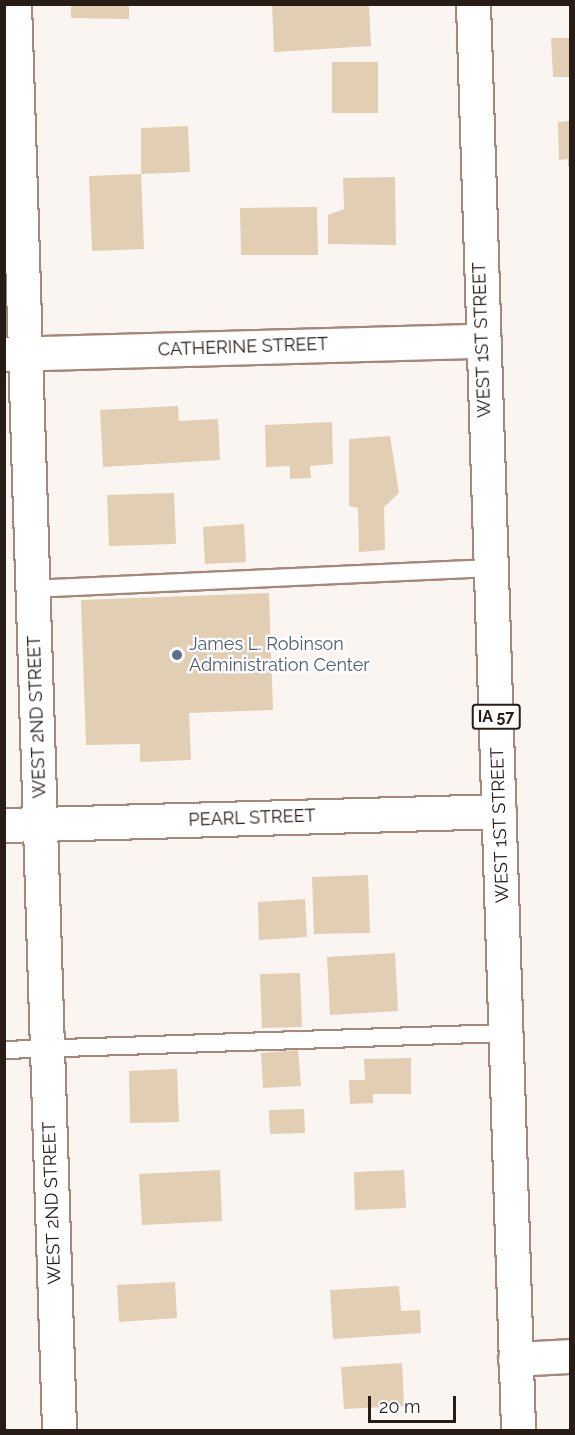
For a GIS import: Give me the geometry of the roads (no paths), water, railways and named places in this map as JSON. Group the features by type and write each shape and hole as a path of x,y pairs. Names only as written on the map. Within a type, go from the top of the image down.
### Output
{"street":[{"name":"WEST 2ND STREET","path":"14,4 15,354 33,589 59,1431"},
{"name":"WEST 1ST STREET","path":"473,4 518,1431"},
{"name":"CATHERINE STREET","path":"15,354 482,341"},
{"name":"PEARL STREET","path":"4,825 500,811"},
{"path":"515,1359 570,1356"}],"lane":[{"path":"33,589 490,568"},
{"path":"4,1050 506,1033"}],"place":[{"name":"James L. Robinson Administration Center","path":"177,655"}]}
